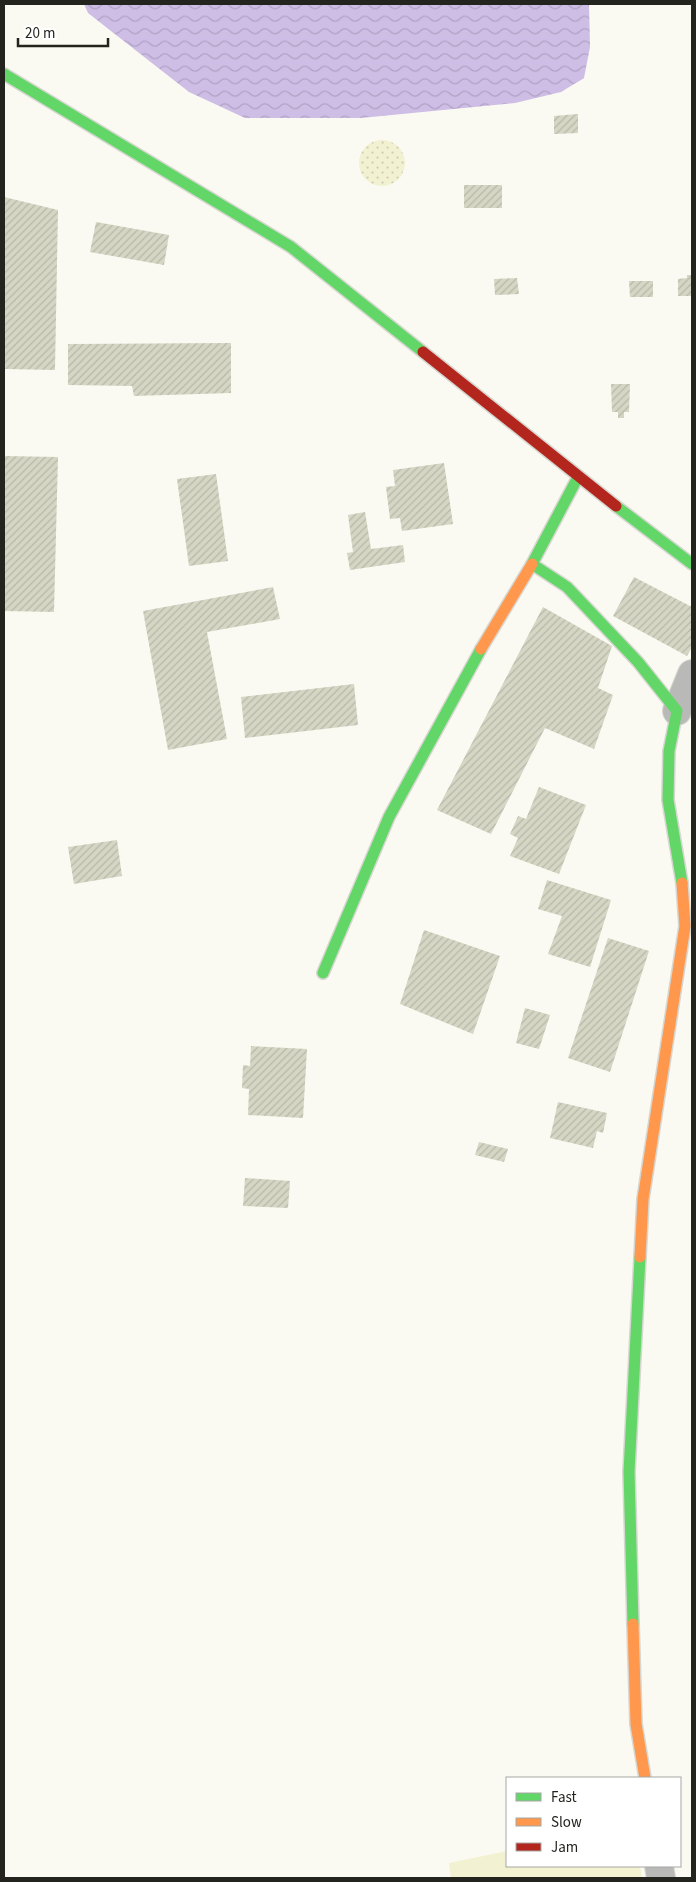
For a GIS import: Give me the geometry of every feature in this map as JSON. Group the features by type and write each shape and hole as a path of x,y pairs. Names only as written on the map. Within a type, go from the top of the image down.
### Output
{"street":[{"path":"4,74 291,247 578,477 692,564"},
{"path":"324,973 389,818 475,660 532,564 578,477"},
{"path":"532,564 567,587 638,662 678,711"},
{"path":"645,1777 636,1724 629,1472 643,1199 685,926 681,872 668,800 669,751 678,711 692,674"}],"green space":[{"path":"382,140 395,144 401,150 405,163 401,176 395,182 382,186 369,182 363,176 359,163 363,150 369,144"},
{"path":"506,1851 506,1867 640,1867 642,1878 451,1878 449,1863"}],"water":[{"path":"84,4 589,4 590,47 584,78 561,92 515,103 361,118 245,118 189,92 88,13"}],"building":[{"path":"578,114 578,133 554,134 554,116"},
{"path":"464,185 502,185 502,208 464,208"},
{"path":"4,197 58,210 55,370 4,369"},
{"path":"96,222 169,235 164,265 90,252"},
{"path":"687,275 692,275 692,296 678,296 678,279 687,278"},
{"path":"517,278 519,294 495,295 494,279"},
{"path":"629,281 653,281 653,297 630,297"},
{"path":"231,343 231,393 134,396 132,386 68,385 68,344"},
{"path":"611,384 630,384 629,412 624,412 624,418 618,418 618,412 612,412"},
{"path":"4,456 58,457 54,612 4,611"},
{"path":"444,463 453,524 402,531 400,518 390,519 386,487 395,486 393,470"},
{"path":"216,474 228,561 189,566 177,479"},
{"path":"365,512 371,549 403,545 405,562 350,570 347,553 353,552 348,515"},
{"path":"634,577 692,607 692,647 687,656 613,616"},
{"path":"273,587 280,619 207,632 227,739 168,750 143,611"},
{"path":"543,607 612,646 598,688 613,695 594,749 545,728 491,834 437,810"},
{"path":"354,684 358,725 245,738 241,697"},
{"path":"539,787 586,805 559,874 510,856 518,838 510,834 518,816 526,819"},
{"path":"117,840 122,876 74,884 68,847"},
{"path":"547,880 611,900 590,967 548,954 562,916 538,909"},
{"path":"424,930 500,956 473,1034 400,1004"},
{"path":"608,938 649,951 610,1072 568,1058"},
{"path":"525,1008 550,1015 539,1049 516,1043"},
{"path":"251,1046 307,1049 303,1118 248,1115 249,1089 242,1088 243,1065 250,1066"},
{"path":"558,1102 607,1113 603,1133 597,1131 593,1148 550,1138"},
{"path":"479,1142 508,1149 504,1162 475,1155"},
{"path":"245,1178 290,1181 288,1208 243,1206"}],"traffic: fast":[{"path":"4,74 291,247 423,352"},
{"path":"578,477 532,564 567,587 638,662 677,711 669,751 668,800 682,883"},
{"path":"616,506 692,564"},
{"path":"323,973 389,817 481,649"},
{"path":"633,1624 629,1472 640,1257"}],"traffic: slow":[{"path":"481,649 532,564"},
{"path":"640,1257 643,1199 685,926 682,883"},
{"path":"633,1624 636,1724 645,1777"}],"traffic: jam":[{"path":"423,352 616,506"}]}
